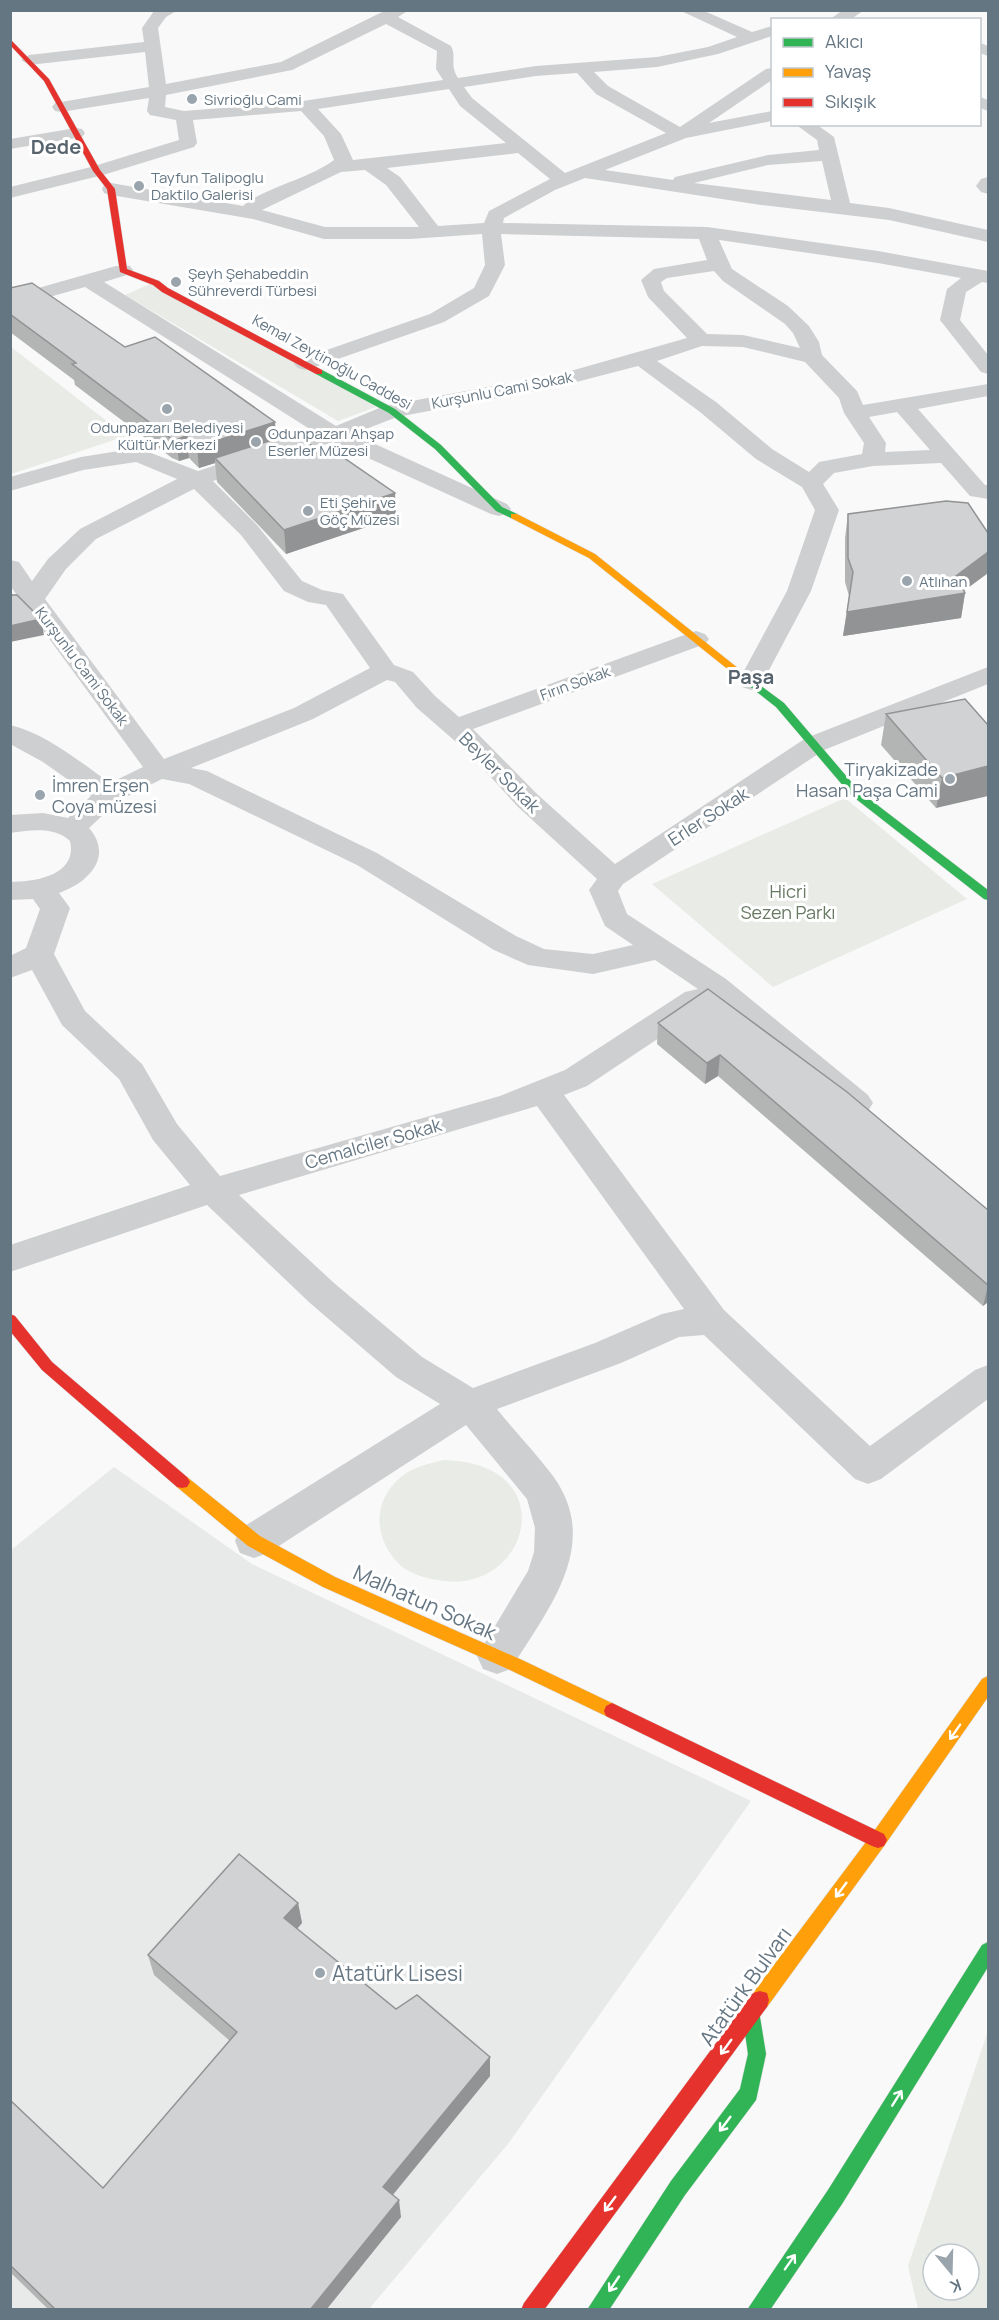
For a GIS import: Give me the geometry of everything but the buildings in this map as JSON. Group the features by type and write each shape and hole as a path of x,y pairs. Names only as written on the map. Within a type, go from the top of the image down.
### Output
{"street":[{"path":"61,107 275,68 303,59 401,10"},
{"path":"687,10 752,38"},
{"path":"840,18 856,10"},
{"path":"163,12 150,28 158,91 156,111 184,116 306,106 536,71 657,63 771,31"},
{"path":"384,17 413,30 445,50 444,69 466,102 564,181"},
{"path":"10,41 29,60 58,97 61,107 97,171 111,189 123,270 10,302"},
{"path":"29,60 153,45"},
{"path":"688,56 716,70"},
{"path":"303,59 319,72"},
{"path":"582,69 602,90 634,110 681,134"},
{"path":"681,134 771,74"},
{"path":"735,78 753,86"},
{"path":"336,85 352,98"},
{"path":"255,214 251,208 328,173 344,161 332,134 306,106"},
{"path":"10,193 97,171 188,143 184,116"},
{"path":"305,364 437,318 482,292 495,265 491,228 496,215 548,186 681,134 771,116"},
{"path":"806,126 825,137 842,207"},
{"path":"10,144 76,133"},
{"path":"336,167 521,147"},
{"path":"669,185 768,160 828,155"},
{"path":"369,164 393,181 433,232"},
{"path":"585,172 761,199 889,214 988,236"},
{"path":"988,183 985,186 988,188"},
{"path":"111,189 255,214 324,233 433,232 491,228 581,232 707,232 879,256 983,277"},
{"path":"879,256 889,214"},
{"path":"707,232 728,276 767,299 799,326 812,345 812,357 849,396 855,413 875,443 873,459"},
{"path":"701,340 655,293 651,280 661,273 721,264"},
{"name":"Kemal Zeytinoğlu Caddesi","path":"123,270 156,283 165,290 392,411 438,447 499,509 592,556 780,705 816,744 855,793 988,896"},
{"path":"983,277 957,289 950,320 988,368"},
{"path":"88,280 334,434 499,509"},
{"name":"Kurşunlu Cami Sokak","path":"159,770 21,600 88,534 163,494 197,479 334,434 392,411 561,380 701,340 743,341 812,357"},
{"path":"641,359 708,407 764,454 811,483 827,510 800,591 751,682"},
{"path":"855,413 988,390"},
{"path":"902,404 978,491 988,492"},
{"path":"10,484 81,464 138,455 197,479 249,530 292,586 317,597 334,599 385,670 348,693 252,736 159,770 108,795 72,829"},
{"path":"811,483 827,467 873,459 948,456"},
{"path":"10,567 21,600"},
{"name":"Fırın Sokak","path":"455,728 696,639"},
{"name":"Beyler Sokak","path":"385,670 404,677 426,702 480,749 608,884"},
{"path":"816,744 988,675"},
{"path":"816,744 928,717 948,718"},
{"path":"10,733 53,756 108,795"},
{"name":"Erler Sokak","path":"608,884 816,744"},
{"path":"159,770 197,777 367,859 505,943 539,958 593,964 660,949"},
{"path":"10,824 42,820 59,823 72,829 81,838 86,849 83,861 74,873 59,883 40,889 10,891"},
{"path":"608,884 615,919 715,986 879,1121"},
{"path":"40,889 55,908 25,961 73,1018 131,1072 165,1132 213,1190 322,1293 409,1366 470,1404 541,1489 550,1508 554,1528 553,1552 546,1576 497,1656"},
{"name":"Cemalciler Sokak","path":"10,1259 213,1190 510,1104 576,1078 715,986"},
{"path":"543,1091 711,1320 868,1468 988,1380"},
{"name":"Malhatun Sokak","path":"10,1320 46,1366 254,1541 329,1582 497,1656 878,1840"},
{"path":"254,1541 470,1404 608,1353 675,1324 711,1320"},
{"name":"Atatürk Bulvarı","path":"531,2310 878,1840 988,1684"},
{"path":"757,2310 835,2197 988,1951"},
{"path":"597,2310 678,2187 749,2093 757,2054 751,2012"}],"shaded area":[{"name":"Atatürk Lisesi","path":"114,1467 252,1564 751,1801 508,2144 369,2309 11,2310 11,1550"}],"green space":[{"path":"152,283 376,407 338,421 125,295"},
{"path":"11,347 126,436 11,474"},
{"name":"Hicri Sezen Parkı","path":"845,798 967,899 773,987 652,884"},
{"path":"443,1460 482,1466 507,1482 520,1503 521,1527 512,1550 495,1569 470,1580 438,1580 408,1571 391,1555 381,1533 381,1509 391,1487 411,1471"},
{"path":"988,2031 988,2309 918,2309 908,2266"}],"traffic: fast":[{"path":"319,372 392,411 438,447 499,509 514,516"},
{"path":"734,669 780,705 855,793 988,896"},
{"path":"757,2310 835,2197 988,1951"},
{"path":"597,2310 678,2188 749,2093 757,2054 751,2012"}],"traffic: slow":[{"path":"514,516 592,556 734,669"},
{"path":"182,1482 254,1541 329,1582 516,1665 612,1711"},
{"path":"760,2000 878,1840 988,1684"}],"traffic: jam":[{"path":"10,41 47,80 97,171 111,189 123,270 156,283 165,290 319,372"},
{"path":"10,1320 47,1366 182,1482"},
{"path":"612,1711 878,1840"},
{"path":"531,2310 760,2000"}],"place":[{"name":"Sivrioğlu Cami","path":"192,99"},
{"name":"Tayfun Talipoglu Daktilo Galerisi","path":"139,186"},
{"name":"Şeyh Şehabeddin Sühreverdi Türbesi","path":"176,282"},
{"name":"Odunpazarı Belediyesi Kültür Merkezi","path":"167,409"},
{"name":"Odunpazarı Ahşap Eserler Müzesi","path":"256,442"},
{"name":"Eti Şehir ve Göç Müzesi","path":"308,511"},
{"name":"Atlıhan","path":"907,581"},
{"name":"Tiryakizade Hasan Paşa Cami","path":"950,779"},
{"name":"İmren Erşen Coya müzesi","path":"40,795"},
{"name":"Atatürk Lisesi","path":"320,1973"}],"district":[{"name":"Dede","path":"56,146"},
{"name":"Paşa","path":"751,676"}]}
